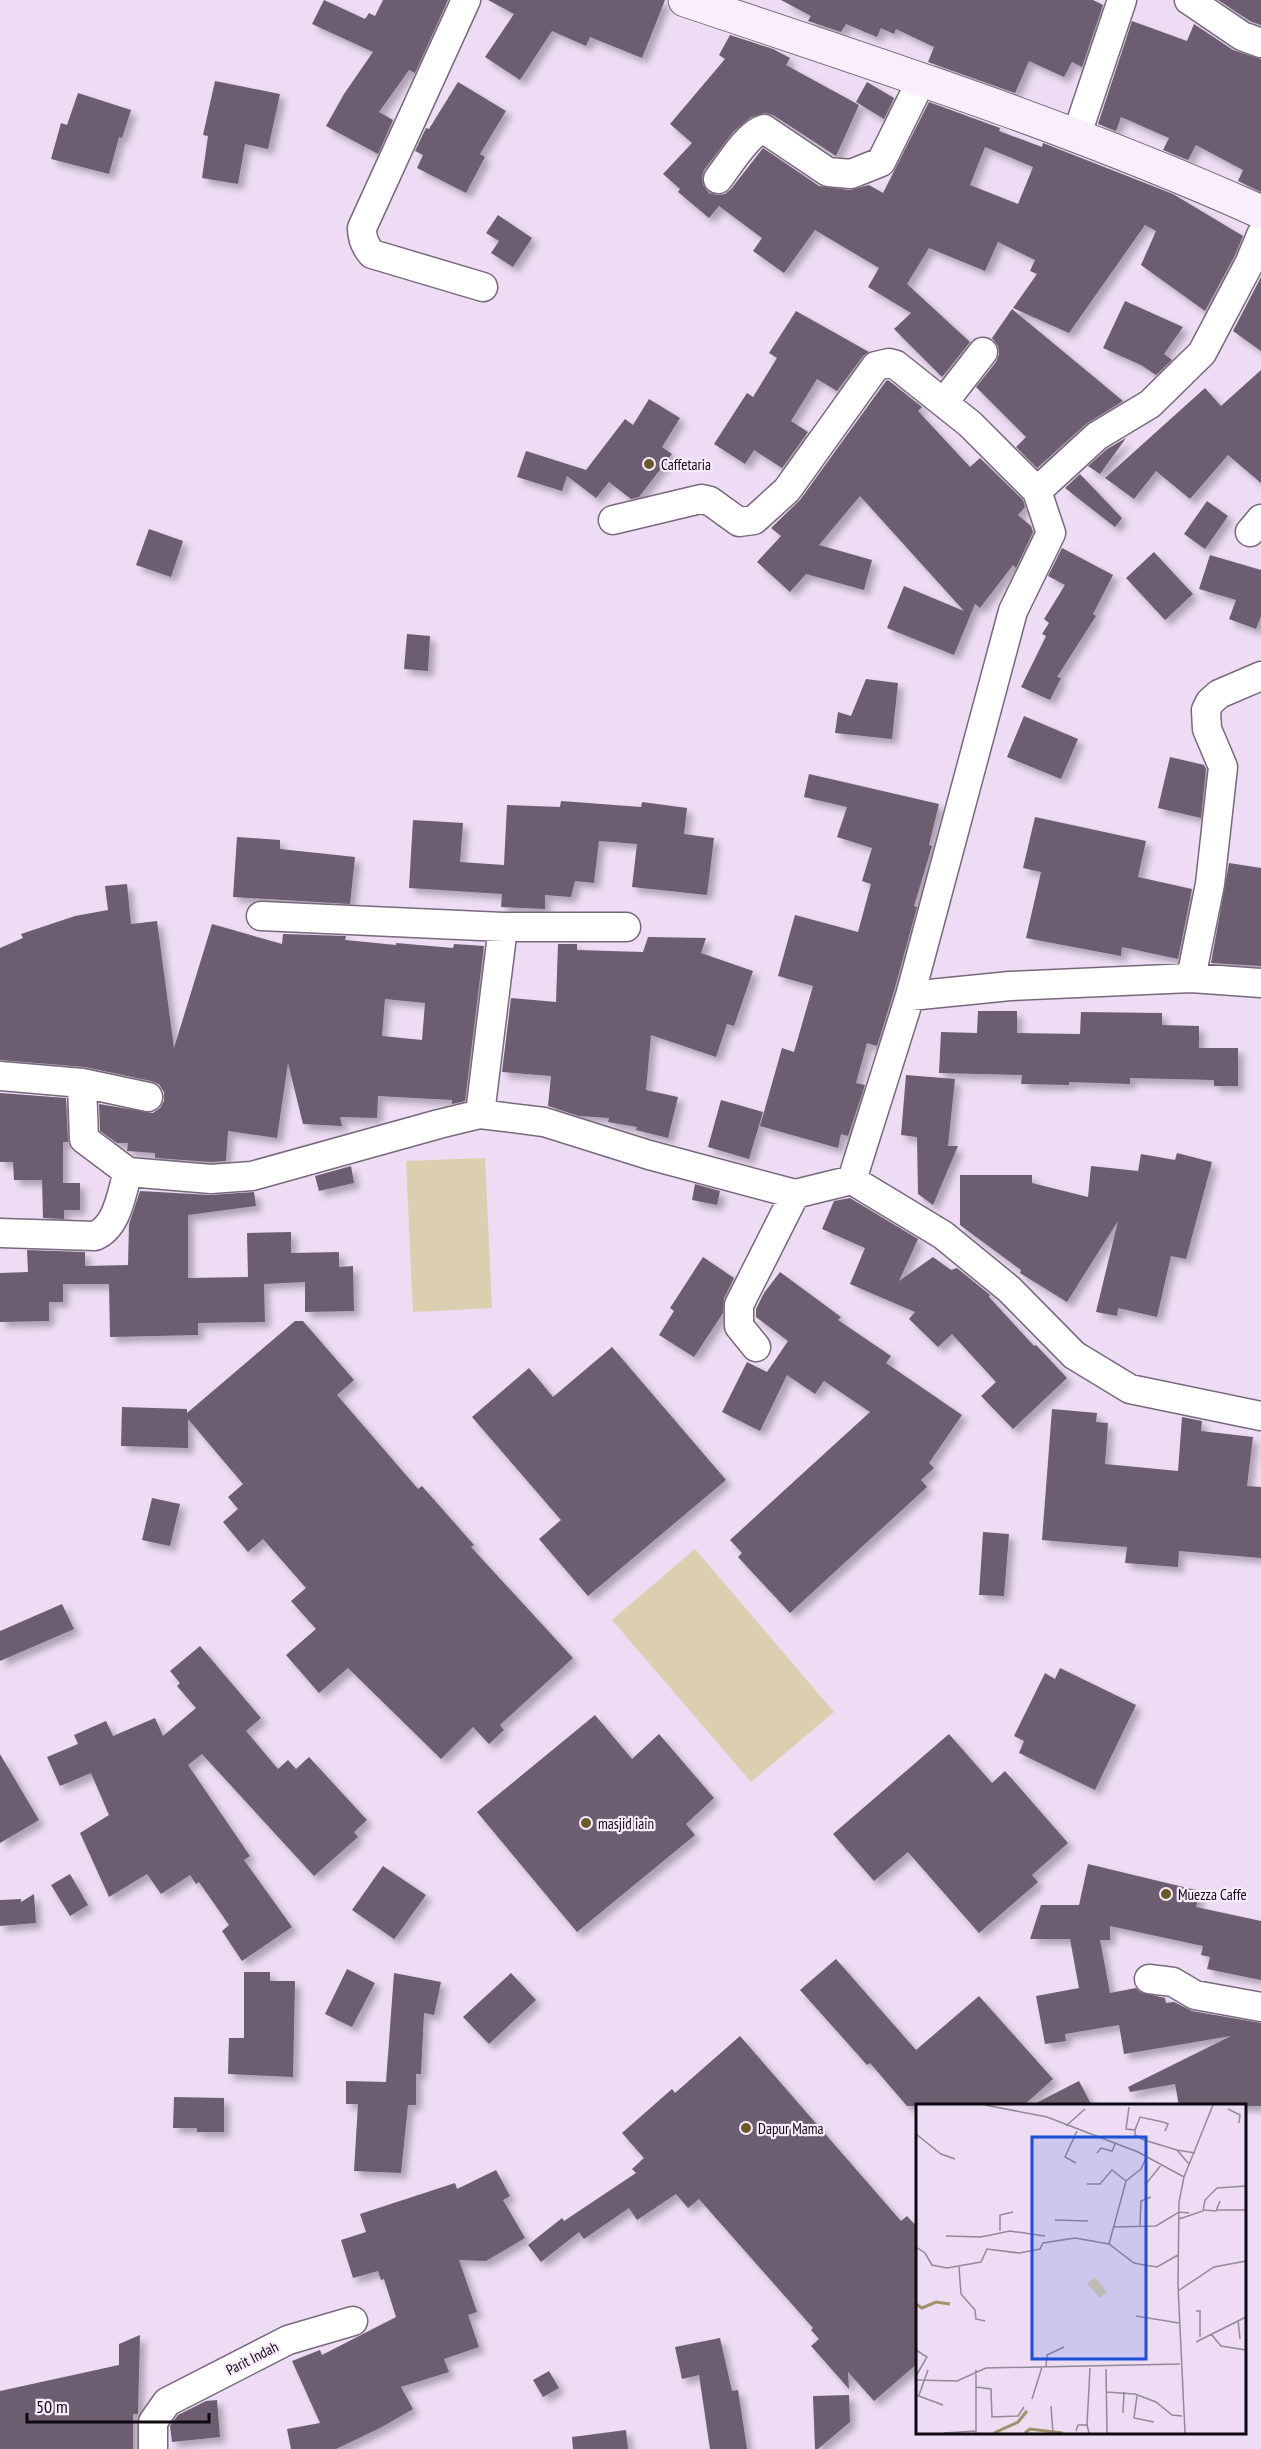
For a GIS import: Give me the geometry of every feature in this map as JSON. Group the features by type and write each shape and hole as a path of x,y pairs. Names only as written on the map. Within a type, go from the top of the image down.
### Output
{"street":[{"path":"466,0 362,228 362,236 365,246 372,254 483,287"},
{"path":"685,0 922,79 1176,174 1261,212"},
{"path":"1076,136 1122,0"},
{"path":"1189,0 1242,36 1261,43"},
{"path":"718,179 744,145 758,130 764,129 828,172 851,174 882,162 922,79"},
{"path":"1037,491 1097,436 1150,404 1202,353 1250,262 1261,235"},
{"path":"944,402 983,352"},
{"path":"613,520 701,500 710,501 739,522 754,520 787,490 876,366 882,364 896,365 944,402 970,424 1037,491 1051,533 1013,611 910,996 852,1180"},
{"path":"1191,978 1210,885 1223,767 1207,729 1206,710 1219,694 1261,676"},
{"path":"261,916 503,927 626,927"},
{"path":"480,1114 503,927"},
{"path":"910,996 1010,986 1191,978 1261,983"},
{"path":"0,1076 82,1083 148,1098"},
{"path":"82,1083 84,1139 128,1172 211,1179 252,1176 480,1114 544,1122 649,1155 795,1194 852,1180 943,1235 1009,1289 1074,1355 1130,1389 1261,1416"},
{"path":"0,1233 95,1236 106,1231 113,1220 128,1172"},
{"path":"756,1347 740,1326 739,1305 795,1194"},
{"path":"1149,1979 1173,1982 1195,1995 1261,2007"},
{"name":"Parit Indah","path":"153,2449 153,2422 167,2402 288,2340 353,2321"}],"shaded area":[{"path":"485,1158 492,1308 413,1312 406,1161"},
{"path":"695,1549 834,1712 751,1782 612,1620"}],"building":[{"path":"324,0 365,19 369,13 375,16 383,0 448,0 415,73 409,70 379,112 393,120 378,154 326,126 344,94 373,52 312,24"},
{"path":"488,0 665,0 642,58 590,37 586,46 552,31 520,80 485,57 514,14"},
{"path":"781,0 1093,0 1103,5 1082,67 1072,62 1064,77 1029,61 1015,93 928,62 934,47 896,29 894,34 881,28 877,37 846,24 841,32 808,21 811,16"},
{"path":"1218,0 1261,0 1261,25 1250,21"},
{"path":"1132,21 1187,41 1194,24 1233,50 1261,59 1261,192 1238,181 1243,170 1196,145 1188,160 1163,150 1169,138 1121,117 1116,131 1098,124"},
{"path":"730,35 773,49 790,58 786,65 859,105 836,156 773,115 765,113 751,117 733,132 704,170 703,185 709,193 725,194 731,189 763,148 819,186 850,190 869,185 883,193 929,102 1000,128 999,131 1042,147 1043,143 1173,194 1243,236 1205,311 1141,265 1156,231 1145,225 1069,333 1013,308 1037,274 1030,271 1035,260 998,242 985,271 929,248 907,284 970,342 942,377 894,329 911,313 868,287 879,268 815,230 784,273 753,251 762,238 719,206 709,218 678,192 680,189 663,174 692,143 670,124 725,59 719,55","holes":["985,147 1033,167 1018,204 970,185"]},
{"path":"215,81 280,94 268,149 245,144 238,184 202,178 208,136 203,135"},
{"path":"458,82 506,111 480,154 485,157 466,193 417,168 423,155 415,151 426,128 429,129"},
{"path":"867,82 894,98 884,119 856,102"},
{"path":"78,93 131,110 122,138 119,137 109,174 51,159 61,123 67,125"},
{"path":"498,215 532,238 513,267 491,253 499,241 486,233"},
{"path":"1261,277 1261,351 1233,331"},
{"path":"1125,301 1183,327 1164,354 1172,360 1156,375 1141,365 1103,348"},
{"path":"1012,309 1123,401 1086,424 1037,468 1016,447 1026,437 976,387 996,362 999,354 998,346 992,338"},
{"path":"796,311 869,352 863,356 837,391 817,379 791,421 808,432 782,468 754,450 745,464 714,444 747,393 753,397 777,358 769,353"},
{"path":"1261,370 1261,483 1228,455 1190,499 1156,471 1134,499 1105,478 1205,388 1221,406"},
{"path":"888,380 922,407 918,411 970,467 980,458 1023,500 1025,507 1018,515 1031,526 1033,532 1016,568 1013,565 980,608 975,604 954,655 887,628 904,586 964,611 860,496 819,545 872,560 864,590 806,574 790,592 757,562 781,536 771,528 800,500"},
{"path":"649,399 680,418 662,447 672,454 639,497 631,499 609,482 596,498 567,476 562,491 517,477 526,451 586,470 625,419 633,425"},
{"path":"1126,438 1100,474 1088,466 1107,449"},
{"path":"1080,474 1122,518 1115,527 1065,488"},
{"path":"1207,501 1228,516 1205,549 1184,534"},
{"path":"149,529 183,541 171,577 136,565"},
{"path":"1062,548 1113,575 1093,614 1096,616 1057,677 1061,678 1050,700 1021,687 1046,636 1042,634 1049,623 1044,619 1065,585 1048,576"},
{"path":"1154,552 1193,594 1165,620 1126,578"},
{"path":"1210,555 1261,570 1261,616 1256,629 1229,619 1236,600 1199,589"},
{"path":"407,634 430,636 428,671 404,669"},
{"path":"866,679 898,683 892,739 835,733 838,712 851,716"},
{"path":"1024,716 1078,739 1061,779 1007,757"},
{"path":"1170,757 1204,765 1206,769 1201,818 1158,808"},
{"path":"809,774 939,804 929,845 932,846 914,906 917,907 894,991 877,1046 867,1043 856,1083 865,1085 848,1136 841,1134 838,1148 760,1126 782,1048 794,1052 813,986 778,976 795,915 858,932 871,884 862,881 872,848 837,837 847,807 804,797"},
{"path":"561,801 641,807 642,802 687,808 684,834 714,838 707,895 632,887 637,844 599,841 594,883 575,881 571,897 545,895 545,909 501,907 502,894 409,888 413,820 463,823 460,862 504,865 507,805 560,807"},
{"path":"1035,817 1146,841 1138,877 1192,889 1178,959 1122,947 1121,956 1026,938 1041,872 1023,868"},
{"path":"237,837 280,840 280,849 355,857 350,904 233,897"},
{"path":"1229,863 1261,868 1261,966 1211,963"},
{"path":"127,884 131,924 157,921 174,1048 212,924 282,944 283,934 346,936 345,940 396,945 396,943 453,948 454,944 484,946 465,1101 452,1104 452,1100 378,1096 377,1118 340,1117 342,1126 303,1124 288,1063 277,1138 228,1131 226,1161 155,1158 155,1153 127,1151 128,1143 117,1143 100,1131 99,1104 153,1113 164,1101 164,1092 159,1084 85,1067 0,1060 0,948 23,938 21,934 75,916 108,910 105,886","holes":["385,999 425,1003 422,1040 382,1036"]},
{"path":"648,937 706,938 701,953 753,971 734,1026 727,1024 716,1057 651,1035 646,1090 678,1097 668,1138 636,1130 637,1127 608,1122 609,1118 579,1116 548,1106 551,1076 502,1072 511,998 556,1002 558,944 577,944 577,950 643,952"},
{"path":"978,1011 1017,1011 1017,1033 1080,1034 1081,1012 1162,1013 1162,1025 1199,1026 1199,1048 1238,1048 1238,1086 1214,1086 1214,1080 1130,1078 1130,1084 1069,1082 1069,1085 1021,1084 1022,1075 939,1073 941,1032 977,1033"},
{"path":"906,1075 955,1079 948,1146 958,1146 933,1205 918,1194 917,1137 901,1135"},
{"path":"0,1093 66,1098 68,1142 63,1142 63,1183 80,1183 80,1210 64,1210 64,1219 43,1218 42,1180 14,1180 13,1162 0,1162"},
{"path":"721,1100 763,1112 749,1159 708,1147"},
{"path":"1177,1153 1212,1162 1186,1259 1171,1256 1157,1317 1118,1308 1117,1316 1096,1312 1118,1221 1067,1302 1020,1273 1021,1270 960,1225 960,1175 1032,1175 1032,1183 1088,1197 1091,1166 1138,1171 1141,1154 1175,1160"},
{"path":"351,1166 354,1183 319,1191 315,1176"},
{"path":"695,1184 720,1191 717,1205 692,1200"},
{"path":"140,1191 210,1195 254,1192 256,1206 188,1215 188,1278 248,1277 247,1233 291,1232 291,1253 339,1252 339,1267 353,1266 354,1311 305,1312 305,1282 264,1284 265,1322 198,1323 198,1335 110,1337 109,1284 63,1284 63,1302 49,1302 49,1321 0,1322 0,1273 28,1272 27,1250 85,1252 85,1266 128,1265 129,1224"},
{"path":"850,1198 918,1239 899,1281 933,1257 951,1270 957,1268 990,1295 989,1297 1034,1346 1036,1345 1067,1378 1013,1429 981,1396 996,1382 952,1334 938,1347 909,1319 915,1312 850,1284 865,1248 822,1229 834,1201"},
{"path":"703,1257 734,1278 724,1298 723,1313 694,1357 659,1335 674,1311 670,1308"},
{"path":"780,1272 841,1317 838,1320 891,1356 886,1363 962,1415 929,1463 934,1468 921,1480 927,1487 790,1613 738,1557 742,1553 730,1540 870,1412 824,1381 815,1394 787,1375 760,1431 722,1412 747,1362 767,1372 788,1341 756,1317 756,1309 764,1293"},
{"path":"295,1321 303,1321 354,1380 337,1395 418,1489 422,1486 474,1545 471,1547 573,1658 500,1725 504,1730 489,1744 473,1727 441,1759 348,1668 319,1693 286,1655 316,1629 291,1601 306,1588 263,1539 248,1552 223,1522 238,1509 228,1497 243,1484 188,1419 188,1448 121,1446 122,1407 187,1409 187,1413"},
{"path":"612,1347 726,1480 588,1596 539,1539 561,1520 472,1417 529,1368 553,1397"},
{"path":"1052,1409 1097,1413 1096,1422 1108,1423 1105,1464 1178,1471 1182,1417 1202,1421 1201,1431 1253,1437 1247,1486 1261,1487 1261,1558 1179,1551 1178,1567 1125,1563 1127,1547 1042,1540"},
{"path":"152,1498 180,1504 170,1546 142,1540"},
{"path":"983,1532 1009,1534 1004,1596 979,1595"},
{"path":"62,1604 74,1629 0,1661 0,1631"},
{"path":"200,1646 261,1718 246,1731 278,1769 288,1760 296,1769 309,1757 367,1820 354,1832 358,1837 314,1876 202,1754 188,1765 250,1856 244,1860 292,1927 242,1961 222,1931 229,1925 199,1882 196,1884 190,1875 161,1894 147,1874 109,1897 80,1833 109,1815 91,1773 60,1786 47,1757 78,1744 74,1735 106,1721 113,1736 155,1718 163,1736 196,1708 177,1686 180,1683 170,1671"},
{"path":"1060,1668 1136,1705 1095,1790 1019,1753 1024,1741 1014,1736 1045,1673 1055,1679"},
{"name":"masjid iain","path":"595,1715 632,1759 659,1734 714,1798 686,1824 695,1835 577,1932 477,1812"},
{"path":"949,1734 992,1783 1005,1771 1068,1843 1032,1875 1038,1882 979,1933 908,1852 874,1881 833,1834"},
{"path":"0,1754 39,1820 0,1843"},
{"path":"1088,1864 1200,1891 1196,1907 1261,1921 1261,1980 1207,1969 1210,1957 1201,1955 1203,1946 1110,1926 1110,1940 1100,1940 1110,1993 1136,1988 1140,1992 1165,1998 1166,2003 1174,2002 1192,2011 1261,2023 1261,2106 1179,2104 1175,2084 1130,2092 1128,2087 1231,2036 1124,2054 1119,2025 1065,2034 1066,2041 1045,2044 1036,1996 1079,1988 1070,1939 1030,1939 1041,1905 1079,1905"},
{"path":"383,1866 426,1895 393,1941 394,1939 352,1910"},
{"path":"70,1874 88,1905 70,1916 51,1885"},
{"path":"34,1894 36,1923 0,1926 0,1900 21,1899 21,1902"},
{"path":"836,1959 916,2050 979,1996 1053,2079 1025,2104 916,2104 916,2106 907,2106 870,2063 867,2065 800,1990"},
{"path":"347,1969 375,1983 352,2027 325,2014"},
{"path":"244,1972 270,1972 270,1981 295,1981 293,2077 228,2074 229,2038 244,2038"},
{"path":"394,1973 441,1982 434,2015 424,2013 421,2074 416,2074 416,2105 408,2105 401,2173 354,2171 358,2104 346,2104 346,2081 386,2082"},
{"path":"511,1973 536,2000 489,2044 463,2017"},
{"path":"740,2036 901,2221 907,2216 916,2226 916,2365 874,2401 848,2372 849,2389 811,2346 819,2339 811,2330 813,2328 699,2199 688,2208 676,2194 637,2220 629,2208 584,2239 579,2232 541,2262 528,2245 562,2218 564,2221 636,2173 632,2169 644,2158 622,2133 672,2089 675,2093"},
{"path":"1079,2081 1091,2104 1034,2104"},
{"path":"174,2097 224,2098 224,2132 197,2132 197,2128 173,2128"},
{"path":"496,2170 510,2196 503,2200 525,2238 486,2261 459,2260 477,2312 468,2315 479,2347 444,2359 449,2372 401,2387 413,2409 382,2427 336,2449 291,2449 287,2429 320,2423 292,2361 320,2350 322,2355 396,2317 384,2279 381,2280 378,2271 353,2278 341,2240 366,2232 360,2214 455,2183 457,2189"},
{"path":"140,2335 138,2414 133,2414 133,2449 0,2449 0,2391 119,2365 119,2344"},
{"path":"720,2338 732,2391 738,2390 747,2449 710,2449 699,2375 682,2379 675,2347"},
{"path":"549,2371 559,2388 543,2397 533,2380"},
{"path":"849,2395 850,2422 818,2449 815,2449 813,2396"},
{"path":"217,2400 220,2437 172,2442 170,2426 178,2415 206,2401"},
{"path":"626,2430 628,2449 573,2449 572,2437"}],"place":[{"name":"Caffetaria","path":"649,464"},
{"name":"masjid iain","path":"586,1823"},
{"name":"Muezza Caffe","path":"1166,1894"},
{"name":"Dapur Mama","path":"746,2128"}]}
